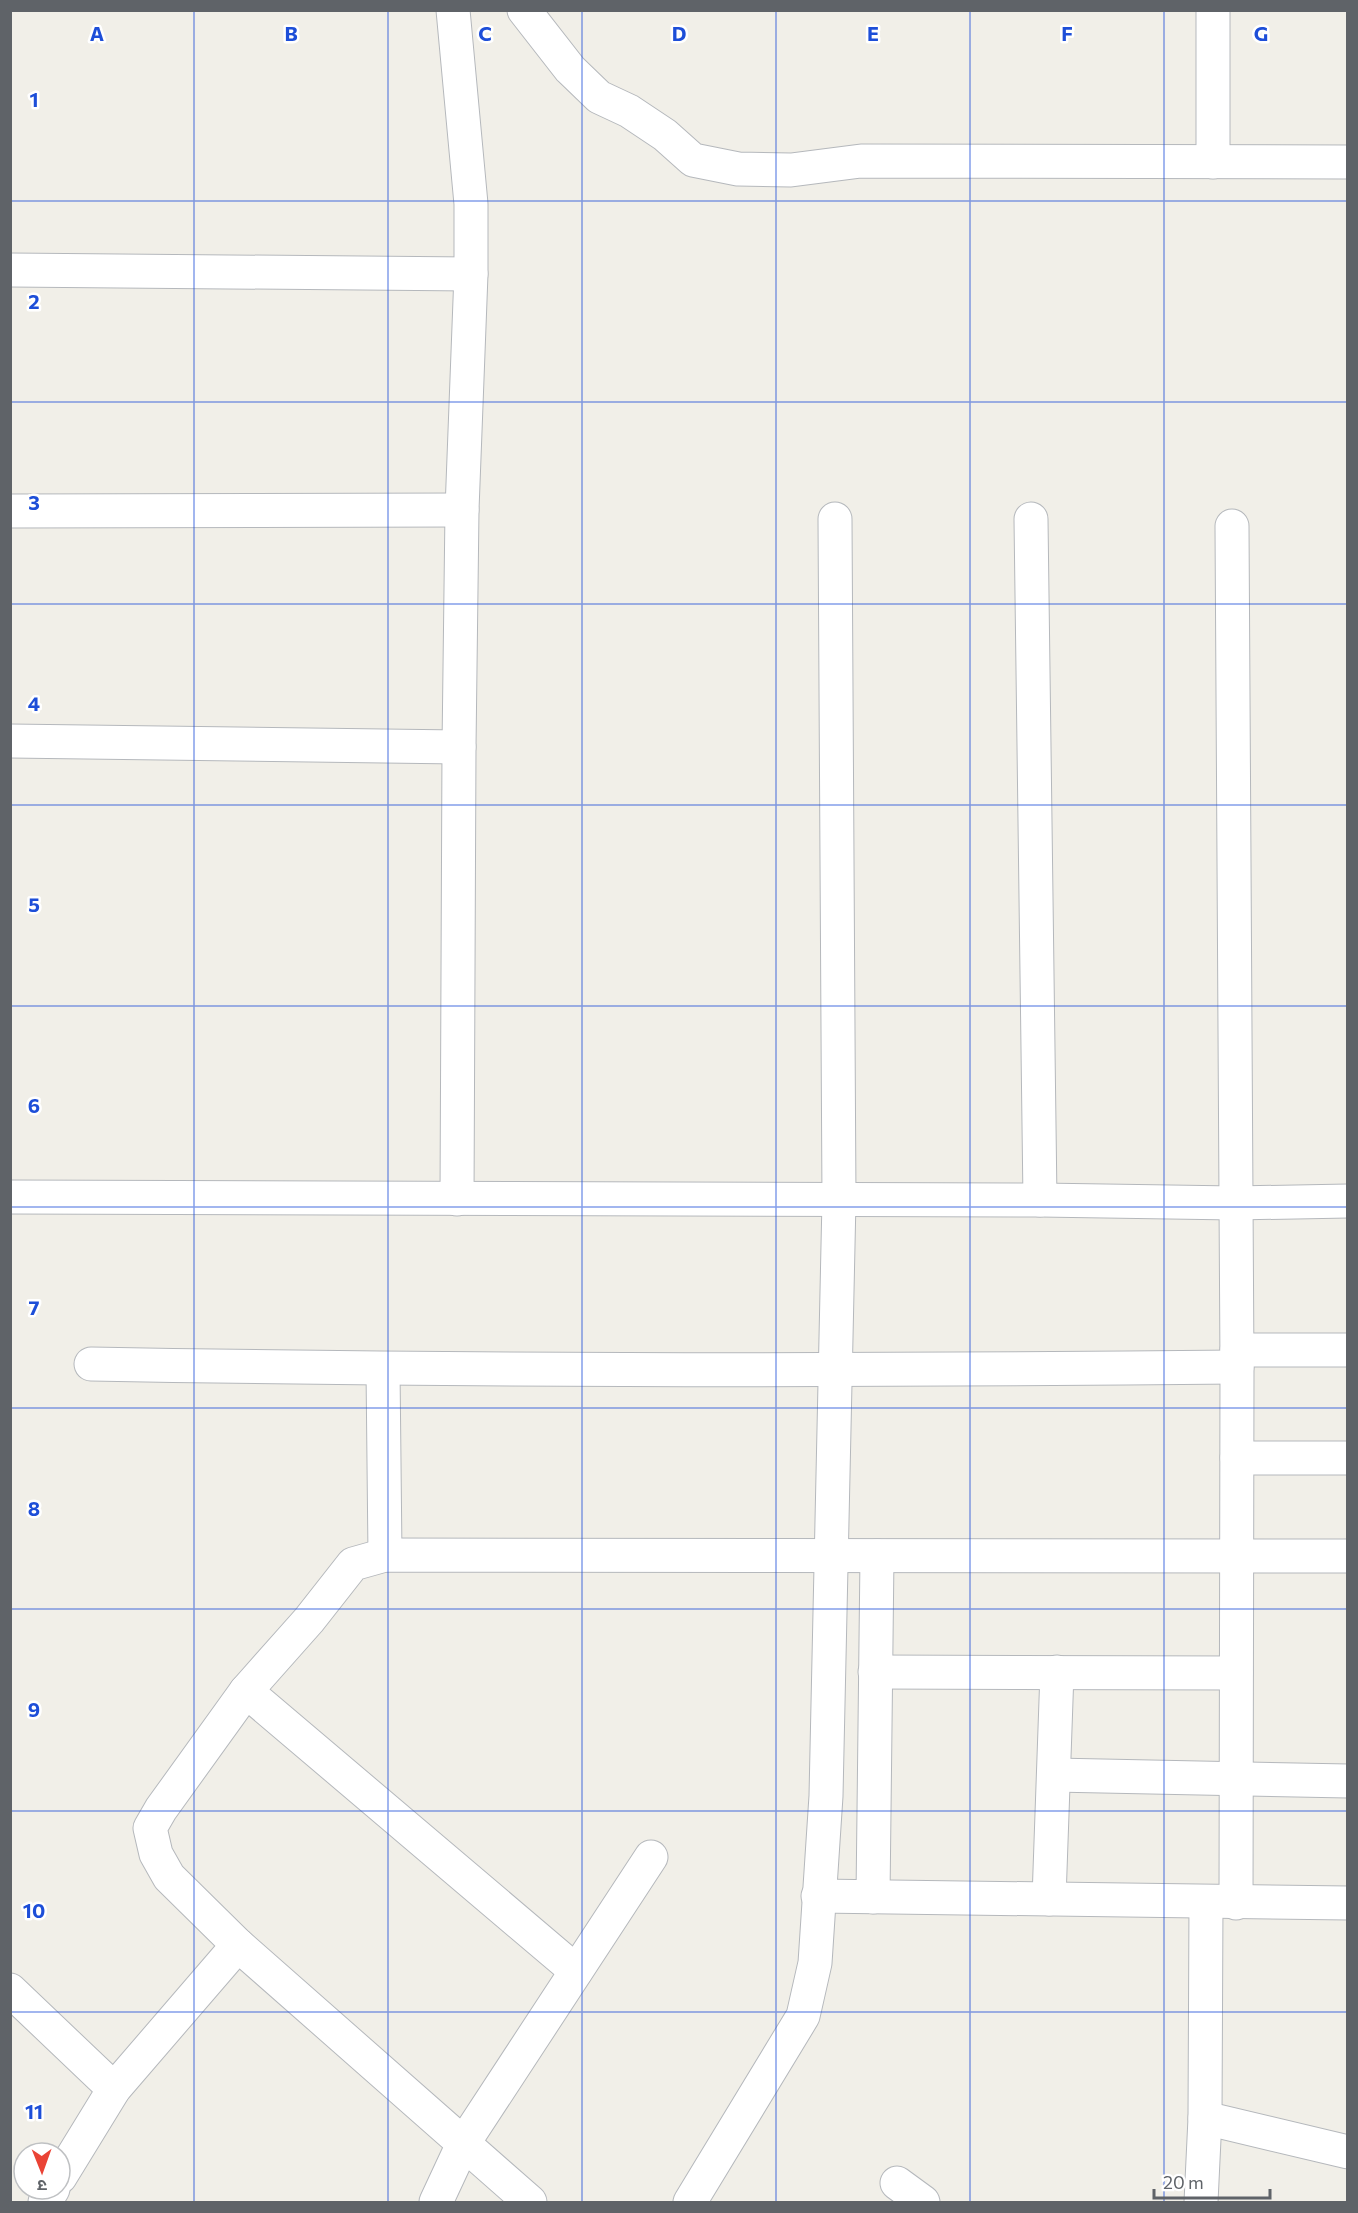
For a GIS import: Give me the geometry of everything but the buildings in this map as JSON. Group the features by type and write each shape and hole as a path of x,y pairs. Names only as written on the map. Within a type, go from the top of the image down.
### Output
{"street":[{"path":"453,10 471,204 471,274 462,510 457,1199"},
{"path":"524,10 570,69 599,97 629,111 656,129 693,160 738,169 791,170 861,161 1347,162"},
{"path":"1213,10 1213,162"},
{"path":"10,270 471,274"},
{"path":"10,510 462,510"},
{"path":"690,2202 803,2016 815,1963 826,1796 839,1200 835,519"},
{"path":"1031,519 1040,1200"},
{"path":"1201,2202 1221,1903 1237,1778 1232,526"},
{"path":"10,741 459,747"},
{"path":"10,1197 1040,1200 1235,1203 1347,1201"},
{"path":"91,1364 383,1369 834,1371 1237,1358 1347,1350"},
{"path":"383,1369 385,1555"},
{"path":"1236,1458 1347,1458"},
{"path":"530,2202 238,1945 170,1877 156,1854 150,1828 161,1809 246,1691 309,1620 353,1564 385,1555 1347,1556"},
{"path":"873,1898 877,1556"},
{"path":"875,1672 1236,1674"},
{"path":"1049,1899 1057,1672"},
{"path":"246,1691 576,1971"},
{"path":"1054,1775 1347,1781"},
{"path":"436,2202 463,2144 651,1857"},
{"path":"818,1896 1347,1903"},
{"path":"72,2157 114,2089 238,1945"},
{"path":"10,1989 114,2089"},
{"path":"1205,2118 1347,2152"},
{"path":"897,2183 923,2202"}]}
